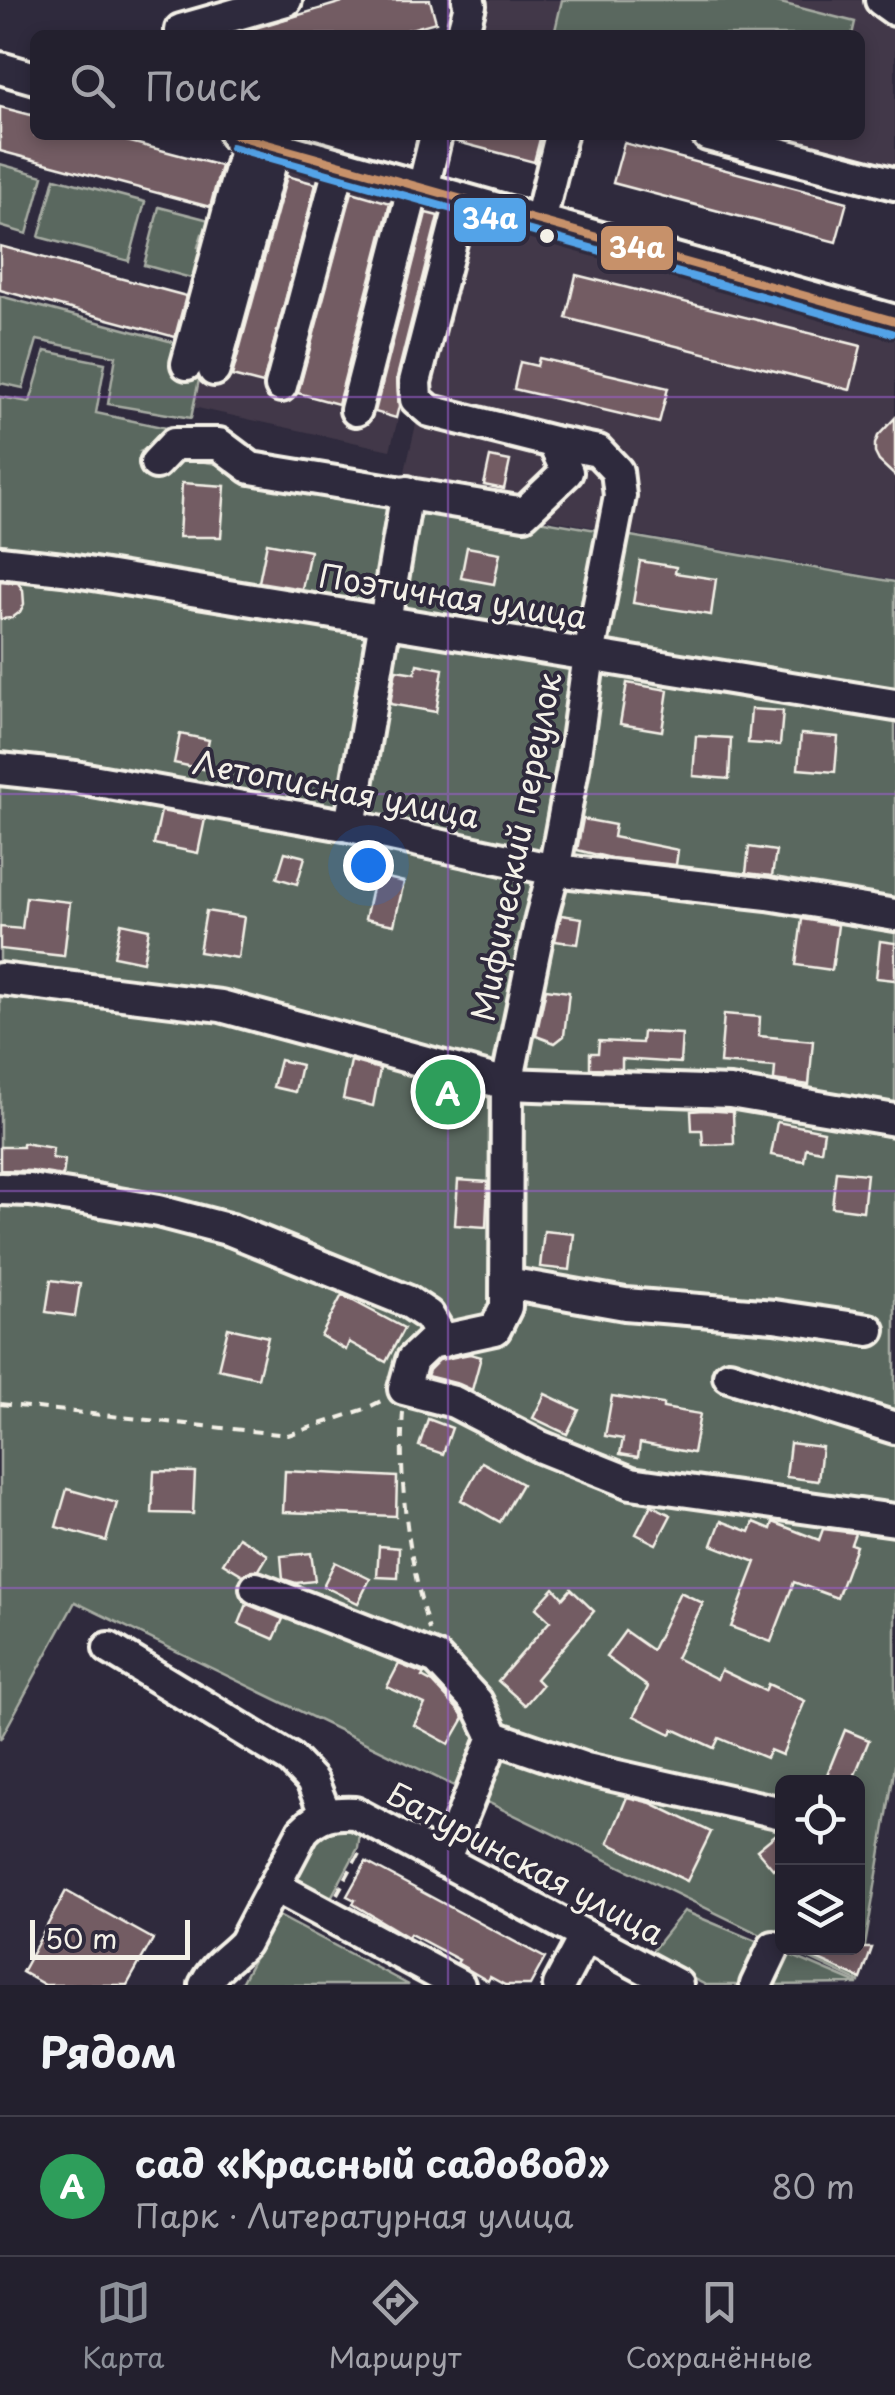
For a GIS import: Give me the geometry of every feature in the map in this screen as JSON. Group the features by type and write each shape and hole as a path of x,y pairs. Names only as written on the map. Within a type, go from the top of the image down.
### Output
{"street":[{"path":"181,30 239,6 286,0"},
{"path":"463,30 468,0"},
{"path":"881,0 895,10"},
{"path":"0,68 30,77"},
{"path":"200,367 253,140 893,314"},
{"path":"356,410 434,140"},
{"path":"540,221 560,140"},
{"path":"727,140 895,184"},
{"path":"281,386 340,164"},
{"path":"156,463 174,444 219,444 251,468 524,513 566,472 553,442 430,411 416,398 415,382 462,199"},
{"name":"Мифический переулок","path":"404,1388 412,1360 430,1343 495,1329 506,1307 507,1084 554,870 620,496 616,471 598,451 553,442"},
{"path":"350,826 407,492"},
{"name":"Поэтичная улица","path":"0,562 895,706"},
{"name":"Летописная улица","path":"0,769 75,776 350,826 554,870 768,894 895,915"},
{"path":"0,979 222,1006 507,1084 730,1092 895,1120"},
{"path":"0,1189 30,1190 158,1211 231,1230 407,1300 428,1315 444,1341"},
{"path":"507,1283 624,1304 774,1316 869,1330"},
{"path":"730,1376 895,1428"},
{"path":"404,1388 454,1402 541,1447 632,1483 895,1520"},
{"path":"256,1588 437,1658 477,1702 494,1737 586,1769 775,1811"},
{"path":"108,1648 291,1759 312,1781 326,1814 312,1820 303,1830 244,1943 216,1966 204,1985"},
{"path":"444,1861 494,1737"},
{"name":"Батуринская улица","path":"326,1814 355,1813 677,1985"},
{"path":"274,1886 460,1985"},
{"path":"559,1985 585,1936"},
{"path":"756,1985 774,1947"}],"path":[{"path":"0,1404 288,1435 366,1409 404,1388"},
{"path":"404,1388 400,1456 408,1524 420,1598 437,1658"},
{"path":"338,1894 361,1850"}],"shaded area":[{"path":"474,0 887,0 895,21 895,172 780,140 865,140 865,30 478,30"},
{"path":"262,158 452,208 390,450 193,407"},
{"path":"466,210 895,331 895,580 400,493"}],"green space":[{"path":"562,0 769,0 855,22 853,30 555,30"},
{"path":"0,164 43,176 27,234 0,226"},
{"path":"55,178 145,202 129,261 39,237"},
{"path":"159,207 213,221 209,235 202,234 198,247 206,250 198,280 144,265"},
{"path":"0,296 188,346 181,369 200,375 191,418 108,404 116,356 37,340 23,388 0,383"},
{"path":"45,351 105,363 96,413 171,429 170,440 142,451 895,582 895,1766 865,1946 865,1775 775,1775 775,1942 75,1602 0,1740 0,397 30,402"},
{"path":"330,1830 360,1834 358,1848 328,1903 295,1886 293,1877 313,1840"},
{"path":"684,1911 763,1944 746,1985 706,1985 648,1956"},
{"path":"277,1915 409,1985 240,1985"},
{"path":"782,1955 858,1984 768,1985"},
{"path":"802,1955 864,1955 859,1982"}],"building":[{"path":"349,0 430,0 436,22 407,30 249,30"},
{"path":"0,107 30,115 30,140 123,140 221,166 210,207 0,151"},
{"path":"454,140 540,140 534,162"},
{"path":"624,143 847,202 836,242 613,183"},
{"path":"287,176 316,184 263,384 232,376"},
{"path":"352,192 390,203 338,404 298,393"},
{"path":"426,213 438,216 397,377 396,418 375,412"},
{"path":"0,246 186,296 175,337 0,290"},
{"path":"576,275 861,346 850,390 566,318"},
{"path":"539,358 668,388 659,423 514,389 520,362 537,366"},
{"path":"895,418 895,476 879,461 875,444"},
{"path":"490,457 510,461 504,489 484,485"},
{"path":"182,483 225,486 221,537 179,537"},
{"path":"267,543 310,551 302,589 259,582"},
{"path":"467,547 500,553 494,584 461,578"},
{"path":"640,561 676,567 675,573 716,579 711,615 633,603"},
{"path":"0,581 18,583 23,590 24,604 12,618 0,619"},
{"path":"417,664 443,669 436,712 390,704 396,670 415,673"},
{"path":"627,683 668,690 662,731 620,724"},
{"path":"751,709 783,711 780,745 748,743"},
{"path":"180,734 209,740 203,769 174,763"},
{"path":"801,734 838,737 835,772 798,769"},
{"path":"696,736 731,738 729,779 693,776"},
{"path":"161,811 205,819 198,853 154,844"},
{"path":"583,819 615,825 613,837 678,850 676,865 577,850"},
{"path":"749,847 776,851 772,876 746,873"},
{"path":"285,852 305,857 297,884 277,878"},
{"path":"375,875 404,882 394,925 365,919"},
{"path":"26,897 70,902 64,956 0,949 0,927 22,929"},
{"path":"206,911 244,917 238,958 199,952"},
{"path":"561,915 582,918 578,944 555,941"},
{"path":"802,919 838,925 832,970 796,965"},
{"path":"121,923 149,929 143,962 114,956"},
{"path":"880,941 895,943 895,980 876,978"},
{"path":"546,989 569,992 564,1036 555,1043 536,1036"},
{"path":"724,1014 760,1017 759,1036 813,1041 809,1085 774,1080 775,1067 720,1063"},
{"path":"643,1032 682,1034 680,1063 622,1059 622,1069 590,1068 590,1053 598,1053 599,1041 642,1043"},
{"path":"280,1060 301,1065 295,1092 273,1087"},
{"path":"351,1061 380,1069 373,1106 343,1099"},
{"path":"691,1111 733,1112 734,1144 703,1145 702,1130 692,1130"},
{"path":"777,1122 824,1131 821,1151 806,1148 804,1161 771,1155"},
{"path":"23,1143 53,1148 52,1158 65,1160 63,1176 0,1170 0,1147 23,1147"},
{"path":"836,1171 867,1174 863,1211 832,1207"},
{"path":"458,1180 488,1182 486,1227 455,1225"},
{"path":"544,1231 574,1234 570,1270 540,1267"},
{"path":"51,1280 80,1284 75,1316 46,1312"},
{"path":"342,1295 404,1328 386,1362 349,1342 346,1350 321,1336"},
{"path":"228,1328 268,1337 258,1378 218,1369"},
{"path":"470,1354 481,1357 472,1390 427,1376 439,1360"},
{"path":"545,1394 579,1410 567,1434 533,1418"},
{"path":"612,1396 700,1414 693,1453 640,1443 638,1457 620,1454 623,1439 605,1436"},
{"path":"428,1419 452,1428 443,1454 419,1446"},
{"path":"790,1443 822,1447 818,1481 786,1477"},
{"path":"482,1462 522,1484 500,1522 461,1500"},
{"path":"154,1471 195,1472 193,1514 152,1513"},
{"path":"285,1471 397,1477 396,1516 283,1512"},
{"path":"67,1489 117,1503 106,1541 56,1527"},
{"path":"651,1505 671,1515 656,1544 636,1534"},
{"path":"721,1521 750,1532 754,1522 771,1529 773,1522 819,1540 823,1529 855,1533 851,1544 856,1546 837,1598 794,1582 771,1642 731,1627 756,1562 712,1545"},
{"path":"239,1537 268,1555 259,1570 243,1575 223,1563"},
{"path":"379,1546 399,1548 398,1578 377,1577"},
{"path":"311,1553 315,1581 296,1583 283,1579 281,1556"},
{"path":"335,1562 370,1579 358,1603 323,1586"},
{"path":"554,1588 563,1598 571,1589 594,1611 536,1679 542,1685 525,1705 498,1681 550,1621 536,1608"},
{"path":"680,1592 703,1603 676,1658 717,1679 721,1670 765,1691 768,1684 805,1701 782,1755 770,1750 766,1758 719,1738 714,1748 634,1716 648,1687 606,1657 625,1631 652,1650"},
{"path":"247,1604 283,1619 274,1639 239,1624"},
{"path":"399,1664 424,1674 422,1677 433,1683 461,1713 464,1718 449,1744 414,1725 425,1704 387,1687"},
{"path":"845,1730 869,1740 855,1775 827,1775"},
{"path":"627,1797 651,1803 711,1832 687,1881 608,1843"},
{"path":"775,1835 775,1867 773,1869 757,1850"},
{"path":"366,1862 545,1958 530,1985 505,1985 490,1977 488,1981 457,1963 459,1960 410,1934 408,1937 353,1904 355,1900 347,1896"},
{"path":"66,1891 153,1939 127,1985 45,1985 22,1972"},
{"path":"865,1948 872,1948 861,1979 808,1955 865,1955"}],"transit line":[{"name":"34а","path":"253,140 895,321"},
{"name":"34a","path":"232,147 892,333"}],"place":[{"name":"сад «Красный садовод»","path":"448,1092"}]}
